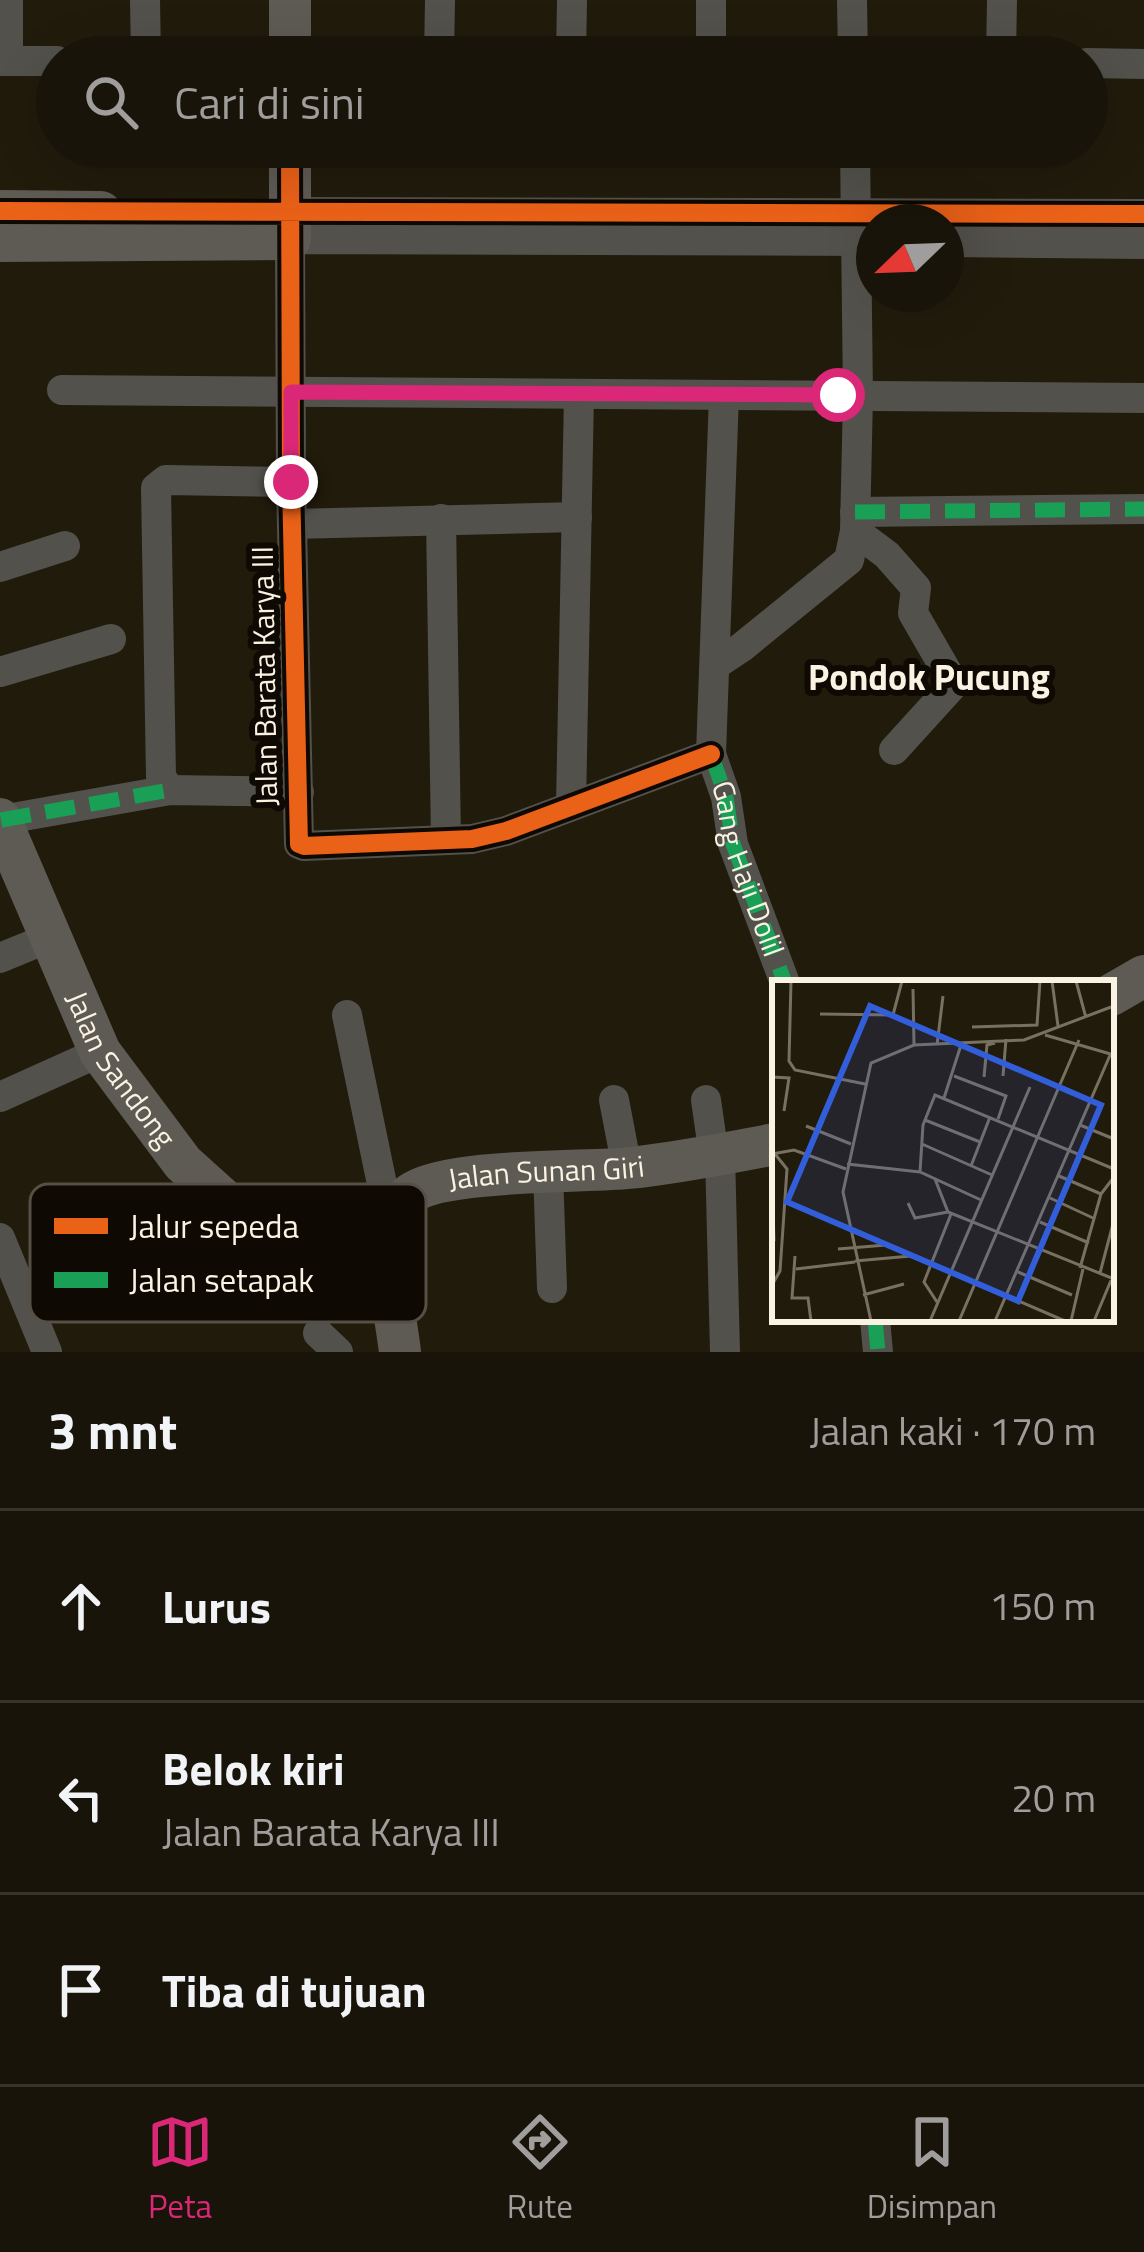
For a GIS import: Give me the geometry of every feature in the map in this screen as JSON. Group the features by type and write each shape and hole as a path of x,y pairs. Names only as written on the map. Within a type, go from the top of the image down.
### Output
{"street":[{"path":"8,0 4,61 36,61"},
{"path":"146,0 146,36"},
{"path":"290,0 290,36"},
{"path":"439,36 440,0"},
{"path":"571,36 572,0"},
{"path":"711,0 711,36"},
{"path":"853,0 853,36"},
{"path":"1001,36 1002,0"},
{"path":"1108,63 1144,64"},
{"name":"Jalan Barata Karya III","path":"290,168 299,844 446,840"},
{"path":"857,168 860,204"},
{"path":"0,211 290,226 856,232"},
{"path":"964,226 1144,214"},
{"path":"0,241 290,226"},
{"path":"964,242 1144,244"},
{"path":"715,664 849,560 855,522 861,312"},
{"path":"62,390 1144,398"},
{"path":"571,806 579,394"},
{"path":"441,519 446,840 506,831 710,754 724,394"},
{"path":"170,790 161,777 156,488 166,480 291,482"},
{"path":"855,522 1144,509"},
{"path":"292,524 577,517"},
{"path":"855,522 916,588 913,613 954,684 894,750"},
{"path":"0,567 65,546"},
{"path":"0,673 111,639"},
{"name":"Gang Haji Dolil","path":"710,754 726,797 733,844 784,980"},
{"path":"0,819 170,790 299,792"},
{"name":"Jalan Sandong","path":"0,819 100,1052 183,1163 206,1184"},
{"path":"0,958 51,938"},
{"path":"1114,993 1144,976"},
{"path":"347,1015 382,1184"},
{"path":"0,1096 100,1052"},
{"path":"614,1100 627,1168"},
{"path":"706,1100 717,1155 725,1352"},
{"name":"Jalan Sunan Giri","path":"426,1187 440,1181 627,1168 772,1145"},
{"path":"548,1171 552,1288"},
{"path":"0,1238 30,1312"},
{"path":"34,1322 46,1352"},
{"path":"397,1322 400,1352"},
{"path":"875,1322 878,1352"}],"marked path":[{"path":"855,512 1144,509"},
{"path":"711,754 726,797 733,844 784,980"},
{"path":"1,820 170,790"},
{"path":"875,1322 878,1352"}],"cycle path":[{"path":"290,168 299,844 472,839 506,831 711,754"},
{"path":"0,211 1144,214"}],"district":[{"name":"Pondok Pucung","path":"929,677"}],"route":[{"path":"291,482 291,392 838,395"}]}
